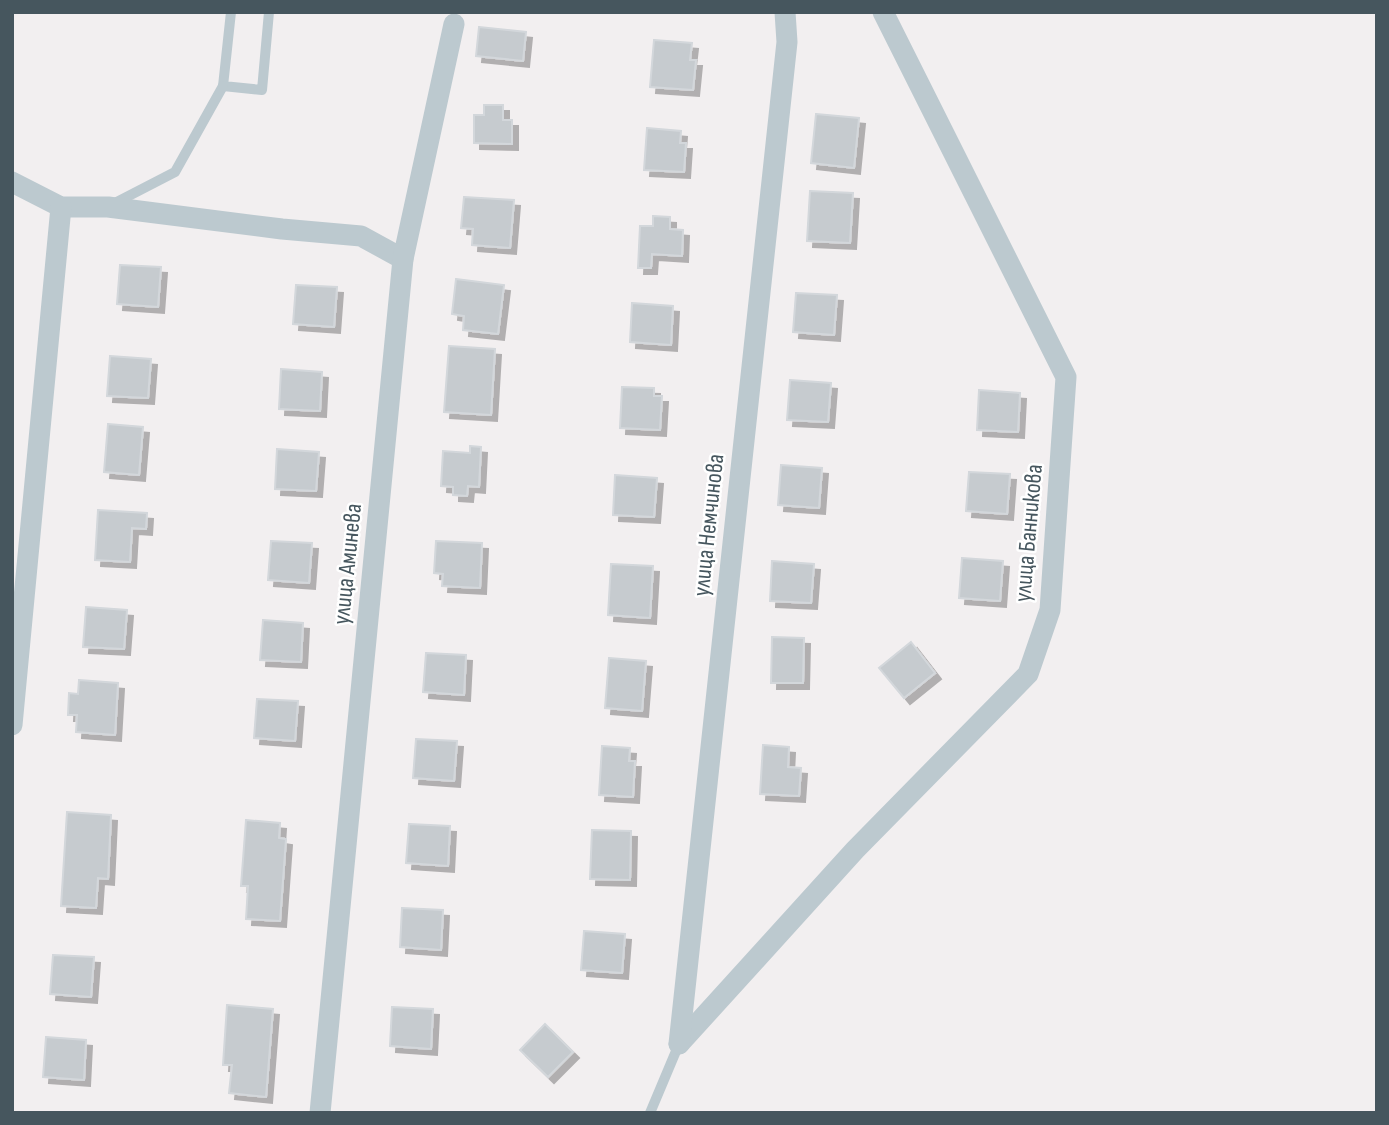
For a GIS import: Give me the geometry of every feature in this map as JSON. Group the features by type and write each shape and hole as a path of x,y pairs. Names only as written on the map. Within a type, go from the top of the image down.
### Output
{"street":[{"name":"улица Немчинова","path":"679,1044 787,42 785,12"},
{"name":"улица Банникова","path":"679,1044 855,850 1028,674 1050,610 1066,377 883,12"},
{"name":"улица Аминева","path":"320,1113 402,259 454,24"},
{"path":"12,182 61,207 108,207 361,236 402,259"},
{"path":"12,725 61,207"}],"lane":[{"path":"108,207 175,172 223,86 232,12"},
{"path":"223,86 262,90 269,12"},
{"path":"650,1113 679,1044"}],"building":[{"path":"479,27 526,32 523,61 476,56"},
{"path":"654,40 692,43 690,60 696,60 693,90 650,87"},
{"path":"484,105 503,105 503,120 512,120 512,144 474,143 474,115 484,115"},
{"path":"816,114 859,118 854,168 811,163"},
{"path":"647,128 681,131 680,143 686,143 684,172 644,170"},
{"path":"810,191 853,193 850,243 807,241"},
{"path":"464,197 514,200 510,248 472,245 473,229 461,228"},
{"path":"653,216 670,217 670,229 683,230 682,256 652,254 651,268 638,268 640,226 653,226"},
{"path":"120,265 161,267 158,307 117,304"},
{"path":"456,279 504,285 498,334 463,330 464,316 452,314"},
{"path":"296,285 337,287 334,327 293,324"},
{"path":"796,293 837,295 834,335 793,332"},
{"path":"632,303 673,306 671,345 630,342"},
{"path":"449,346 495,349 491,415 444,412"},
{"path":"110,356 151,359 148,398 107,396"},
{"path":"281,369 322,372 320,411 279,409"},
{"path":"790,380 831,383 828,422 787,420"},
{"path":"622,387 654,388 654,396 662,396 660,430 620,428"},
{"path":"979,390 1020,393 1018,432 977,430"},
{"path":"108,424 143,427 139,475 104,472"},
{"path":"470,446 481,447 479,487 468,486 467,496 453,495 453,487 441,486 443,451 470,453"},
{"path":"277,449 319,452 316,491 275,489"},
{"path":"781,465 822,468 819,508 778,505"},
{"path":"969,472 1010,474 1007,514 966,511"},
{"path":"615,475 657,478 654,517 613,515"},
{"path":"98,510 147,513 146,529 132,528 130,562 95,560"},
{"path":"271,541 312,543 309,583 268,580"},
{"path":"436,541 482,543 480,588 442,586 443,574 434,573"},
{"path":"962,558 1003,561 1000,601 959,598"},
{"path":"772,561 814,564 811,603 770,601"},
{"path":"611,564 653,566 650,618 608,615"},
{"path":"86,607 127,610 124,649 83,647"},
{"path":"263,620 303,623 301,662 260,660"},
{"path":"772,637 804,638 803,683 771,683"},
{"path":"911,642 935,673 904,698 879,668"},
{"path":"426,653 466,655 464,695 423,692"},
{"path":"609,658 646,661 642,711 605,708"},
{"path":"79,680 118,683 115,735 76,732 77,715 68,715 69,693 78,694"},
{"path":"257,699 298,701 295,741 254,738"},
{"path":"416,739 457,741 454,781 413,778"},
{"path":"763,745 789,747 788,767 801,768 799,796 760,794"},
{"path":"602,746 630,748 629,761 635,761 633,797 599,795"},
{"path":"67,812 111,815 108,879 98,878 96,908 61,906"},
{"path":"246,820 280,823 279,838 286,839 280,921 246,919 248,886 241,886"},
{"path":"409,824 450,826 448,866 406,863"},
{"path":"592,830 631,831 630,880 590,879"},
{"path":"402,908 443,910 441,950 400,947"},
{"path":"584,931 625,934 622,973 581,970"},
{"path":"53,955 94,957 91,997 50,994"},
{"path":"227,1005 273,1009 266,1097 229,1093 232,1065 223,1065"},
{"path":"392,1007 433,1009 431,1049 390,1046"},
{"path":"545,1024 573,1052 548,1077 520,1050"},
{"path":"46,1037 86,1040 84,1080 43,1077"}]}
